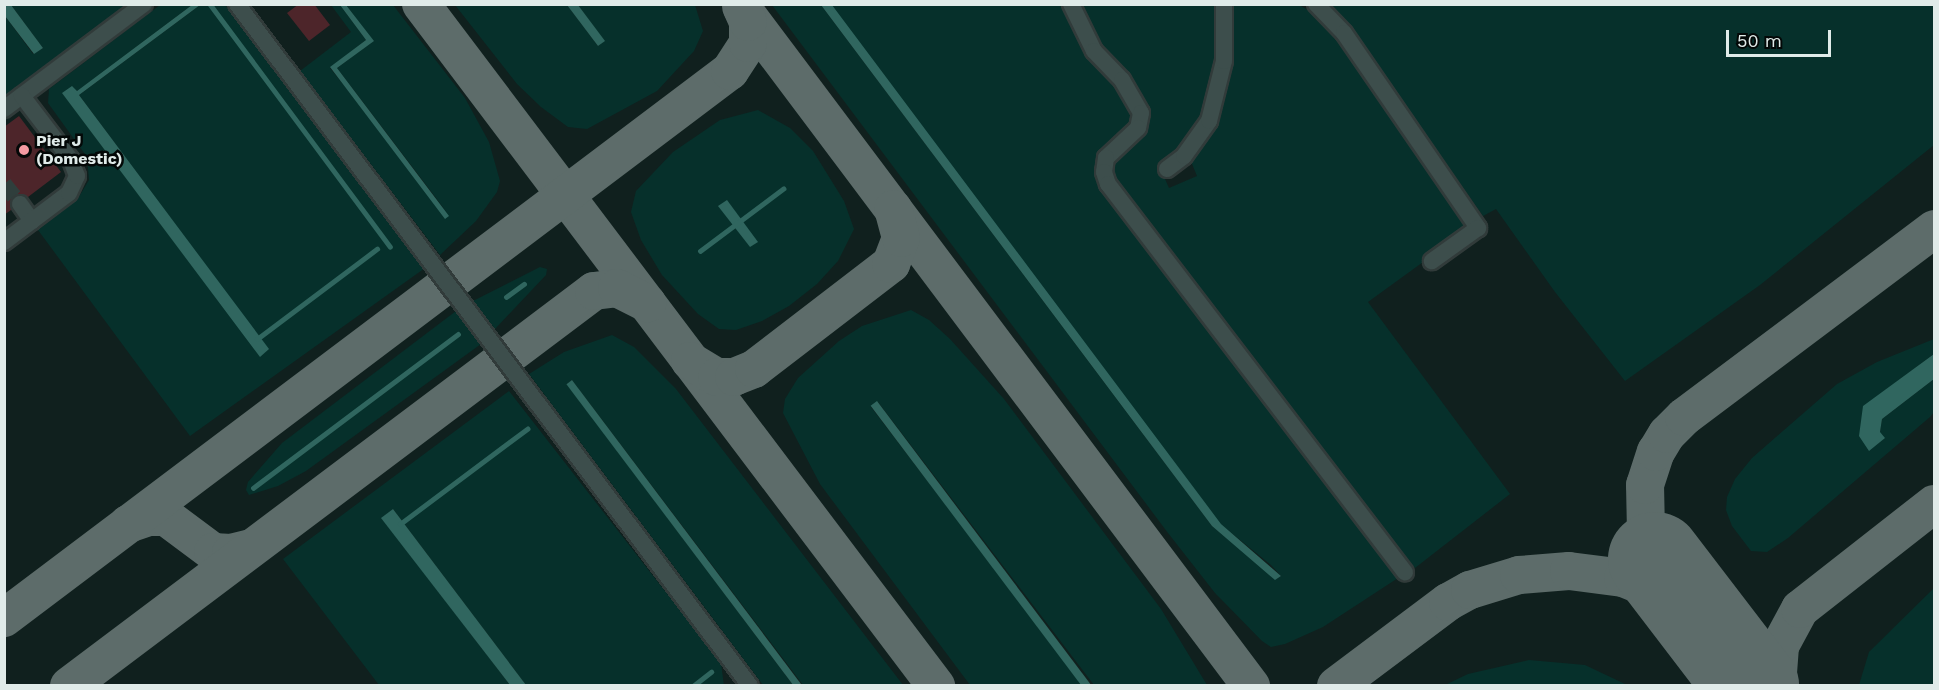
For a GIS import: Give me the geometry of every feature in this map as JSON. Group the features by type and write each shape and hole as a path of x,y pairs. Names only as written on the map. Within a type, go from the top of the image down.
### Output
{"lane":[{"path":"4,109 144,4"},
{"path":"237,4 747,685"},
{"path":"1071,4 1094,51 1134,96 1141,113 1138,128 1106,158 1104,172 1108,184 1405,572"},
{"path":"1167,170 1200,137 1215,104 1224,61 1224,4"},
{"path":"1316,4 1344,33 1478,228 1432,261"},
{"path":"4,242 69,193 77,176 71,160 22,96"},
{"path":"20,204 32,221"}],"shaded area":[{"path":"5,4 11,5 43,48 34,54 5,16"},
{"path":"11,5 127,5 5,96 5,16 33,54 43,48"},
{"path":"160,5 192,5 76,92 269,350 79,95 200,5 225,5 425,268 190,436 38,230 77,200 89,180 87,157 48,103 49,89"},
{"path":"192,5 200,5 79,95 269,349 260,357 62,93 72,86 77,91"},
{"path":"331,5 340,5 366,40 330,68 449,215 337,68 373,41 346,5 393,5 465,98 489,142 500,181 497,192 476,221 440,255 300,71 351,32"},
{"path":"340,5 346,5 374,41 337,68 449,216 445,219 330,67 366,40"},
{"path":"455,5 567,5 598,46 604,41 578,5 695,5 703,31 694,51 657,91 587,129 568,127 541,107 517,84"},
{"path":"567,5 578,5 605,41 598,46"},
{"path":"772,5 821,5 1212,526 1276,579 1281,576 1271,565 1219,523 831,5 1065,5 1115,80 1135,119 1098,157 1097,174 1102,185 1398,578 1323,627 1285,644 1271,647 1262,641 1215,593 1168,533"},
{"path":"821,5 832,5 1221,524 1281,576 1275,580 1212,526"},
{"path":"1077,5 1217,5 1219,64 1202,122 1183,147 1158,163 1169,188 1197,176 1190,159 1207,138 1217,116 1231,5 1299,5 1315,14 1373,77 1470,228 1368,302 1510,494 1415,568 1234,342 1120,189 1111,173 1114,160 1143,134 1149,116 1146,106 1101,49"},
{"path":"1324,5 1934,5 1934,145 1760,285 1625,381 1555,292 1496,209 1483,216 1369,54"},
{"path":"758,110 790,128 813,151 844,201 854,229 838,261 817,284 789,306 762,321 736,330 719,329 698,314 662,275 641,240 631,212 636,191 673,152 720,120"},
{"path":"727,200 758,242 750,247 718,206"},
{"path":"540,267 547,269 546,275 495,329 473,301"},
{"path":"911,310 929,320 950,339 1004,399 1161,609 1207,685 1094,685 878,402 871,407 1083,685 970,685 820,484 783,413 785,399 798,378 839,341 862,326"},
{"path":"456,311 481,344 306,471 278,486 249,495 246,490 248,482 282,443"},
{"path":"612,335 634,347 676,389 903,685 803,685 572,380 567,384 793,685 763,685 529,374 564,352"},
{"path":"1934,339 1934,354 1863,407 1880,432 1882,419 1934,379 1934,412 1930,417 1788,538 1767,552 1751,551 1732,526 1726,510 1727,497 1735,479 1752,458 1837,384 1877,362"},
{"path":"1934,354 1934,379 1882,419 1880,432 1885,438 1869,451 1859,436 1863,406"},
{"path":"572,380 802,686 794,686 566,384"},
{"path":"509,391 721,663 724,686 526,685 393,509 382,518 510,685 379,685 283,559"},
{"path":"877,401 1092,686 1082,686 871,406"},
{"path":"393,509 526,685 510,685 381,518"},
{"path":"1934,588 1934,685 1859,685 1869,652"},
{"path":"1529,660 1585,665 1625,684 1445,685 1468,674"}],"building":[{"path":"299,4 314,4 330,25 309,41 287,13"},
{"name":"Pier J (Domestic)","path":"19,116 61,172 28,197 14,196 11,210 4,215 4,127"}],"waterway":[{"path":"210,4 390,246"},
{"path":"700,251 783,189"},
{"path":"257,339 377,249"},
{"path":"506,297 524,284"},
{"path":"253,488 458,334"},
{"path":"400,524 527,429"},
{"path":"693,686 711,672"}],"taxiway":[{"path":"421,4 936,686"},
{"path":"4,618 730,71 748,43 748,22 741,6"},
{"path":"742,8 1251,686"},
{"path":"690,361 717,377 734,377 754,369 891,264 901,238 893,209"},
{"path":"1655,559 1646,532 1645,485 1656,452 1667,434 1684,417 1934,229"},
{"path":"69,686 594,291 617,288 647,303"},
{"path":"1777,686 1780,646 1800,609 1934,504"},
{"path":"128,524 148,517 166,517 213,552 231,553 251,548"},
{"path":"1336,686 1448,602 1470,590 1519,575 1569,571 1623,578 1672,598 1700,616"}],"runway":[{"path":"1655,559 1752,686"}],"tunnel":[{"path":"4,184 20,204"}],"place":[{"name":"Pier J (Domestic)","path":"24,150"}]}
